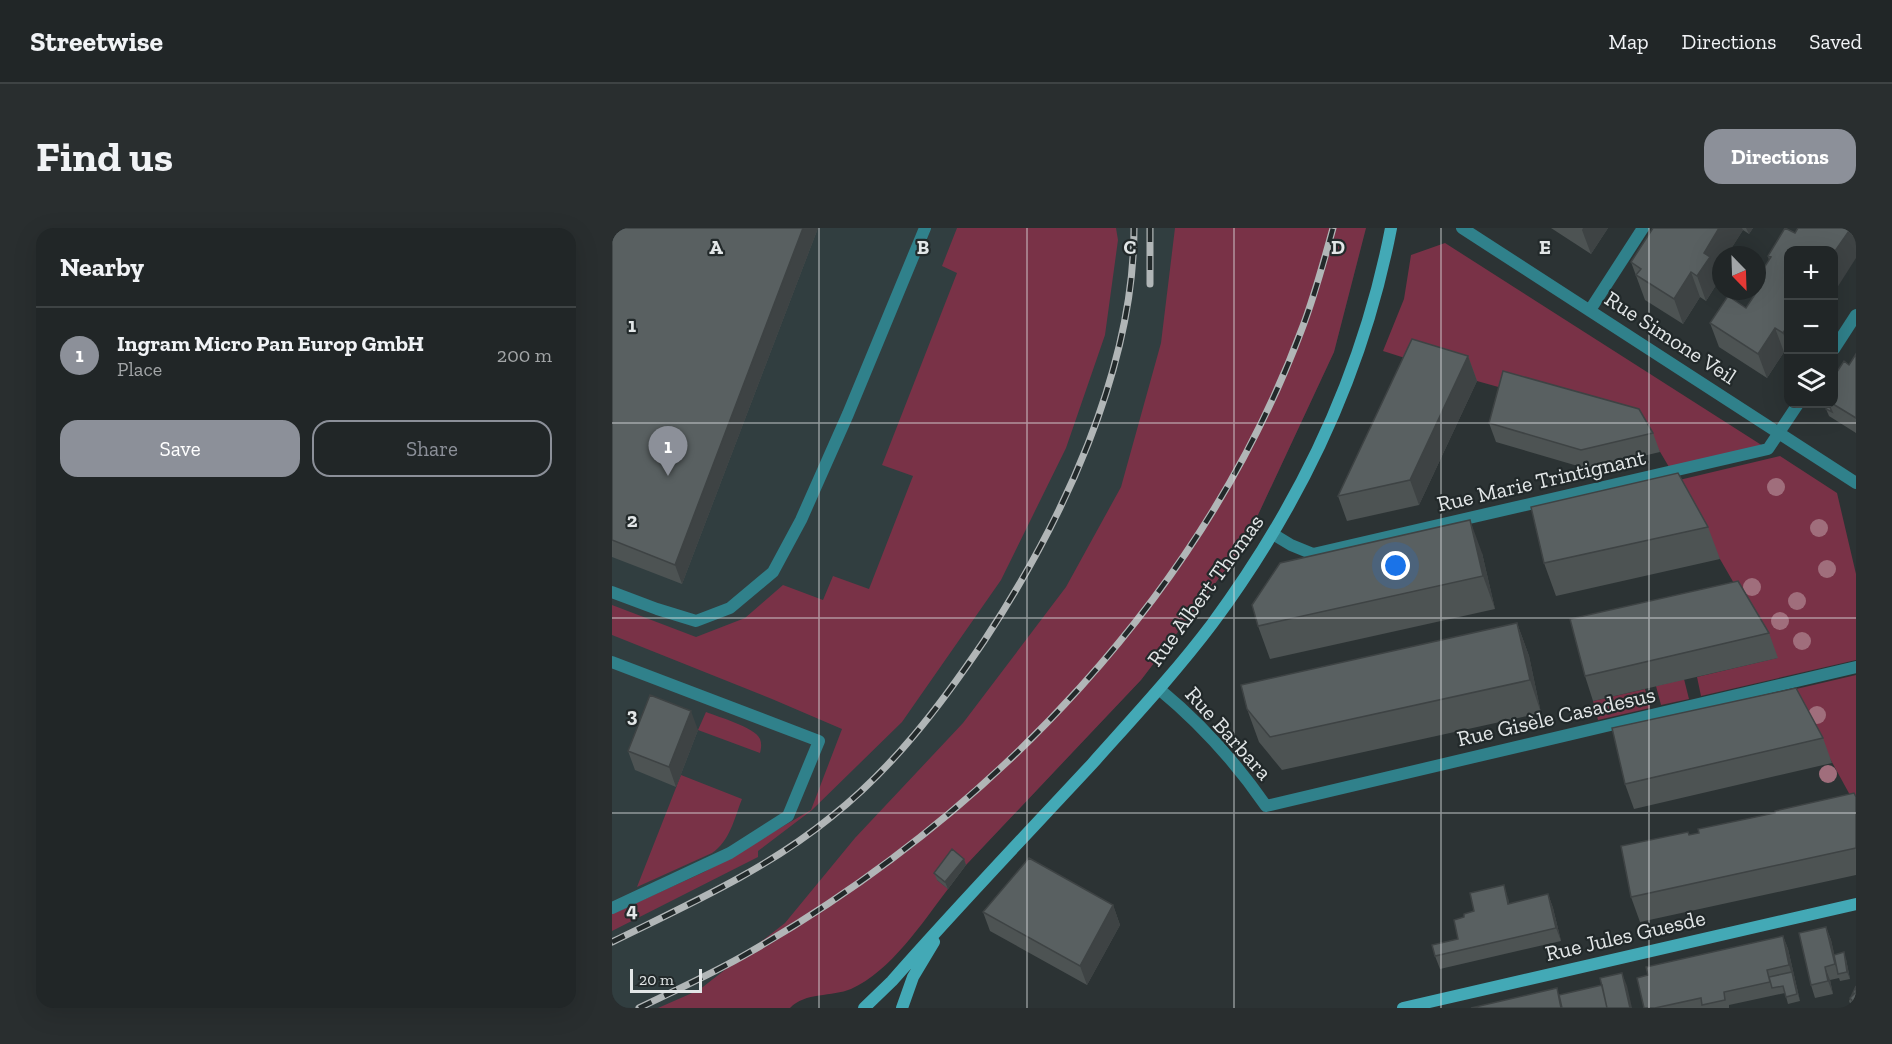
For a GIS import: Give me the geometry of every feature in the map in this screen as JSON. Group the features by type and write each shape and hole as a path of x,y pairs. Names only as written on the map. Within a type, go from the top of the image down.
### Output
{"street":[{"path":"612,592 696,621 730,608 772,572 801,520 925,228"},
{"name":"Rue Albert Thomas","path":"864,1008 951,917 1159,689 1212,624 1273,534 1309,471 1347,380 1373,307 1391,228"},
{"name":"Rue Simone Veil","path":"1462,228 1856,483"},
{"path":"1590,310 1643,228"},
{"path":"1838,342 1856,315"},
{"name":"Rue Marie Trintignant","path":"1273,534 1313,554 1768,449 1795,408"},
{"path":"612,662 819,741 788,816 730,853 612,908"},
{"name":"Rue Gisèle Casadesus","path":"1266,806 1856,667"},
{"name":"Rue Barbara","path":"1159,689 1177,704 1245,776 1266,806"},
{"name":"Rue Jules Guesde","path":"1403,1008 1856,904"},
{"name":"Rue Albert Thomas","path":"902,1008 914,977 951,917"}],"shaded area":[{"path":"612,228 1366,228 1334,352 1243,547 1141,680 966,865 948,889 796,1001 779,1008 612,1008"},
{"path":"957,228 1116,228 1118,240 1105,335 1066,448 1001,580 902,722 812,810 758,851 758,857 612,931 612,914 704,872 811,810 842,729 612,635 612,605 696,637 745,618 783,585 823,600 833,576 869,589 913,476 882,465 957,273 942,266"},
{"path":"1175,228 1366,228 1334,352 1243,547 1141,680 966,865 955,856 937,880 948,889 905,945 879,971 851,989 803,999 790,1008 658,1008 699,990 785,923 855,838 963,723 1066,587 1121,487 1161,343"},
{"path":"1445,243 1763,446 1669,467 1646,428 1477,381 1383,351 1404,299 1411,255"},
{"path":"1780,456 1837,493 1856,574 1856,660 1701,696 1697,677 1777,658 1675,481"},
{"path":"1856,675 1856,806 1805,713 1758,698"},
{"path":"1684,679 1689,699 1661,705 1656,686"},
{"path":"1645,689 1650,708 1598,720 1593,701"},
{"path":"706,712 751,730 760,739 760,753 698,730"},
{"path":"681,775 742,799 734,822 723,842 712,853 637,887"}],"building":[{"path":"612,228 803,228 675,565 612,540"},
{"path":"1653,228 1719,228 1704,253 1710,257 1697,276 1691,272 1674,299 1636,275 1641,269 1631,262"},
{"path":"1785,228 1795,233 1798,228 1851,228 1838,247 1784,246 1784,331 1783,333 1775,328 1758,354 1710,323 1725,300 1734,300 1746,308 1751,300 1766,300 1766,265 1771,257 1768,256"},
{"path":"1412,339 1468,356 1410,480 1338,496"},
{"path":"1856,354 1856,418 1838,407 1838,370 1844,361 1849,365"},
{"path":"1503,371 1639,409 1653,433 1581,450 1489,423"},
{"path":"1678,473 1708,527 1544,563 1531,507"},
{"path":"1470,520 1483,576 1258,626 1252,605 1280,563"},
{"path":"1738,581 1769,633 1585,676 1570,619"},
{"path":"1517,623 1530,680 1270,737 1247,709 1241,685"},
{"path":"1796,688 1823,738 1625,784 1612,728"},
{"path":"650,695 691,711 669,767 628,751"},
{"path":"1854,793 1856,797 1856,848 1631,897 1621,846 1688,832 1689,835 1699,833 1698,829"},
{"path":"952,849 964,859 945,882 934,873"},
{"path":"1029,858 1113,905 1080,966 983,912"},
{"path":"1504,885 1508,904 1548,894 1556,928 1435,956 1432,945 1458,939 1454,920 1474,911 1470,893"},
{"path":"1826,927 1835,964 1825,967 1828,981 1811,985 1799,933"},
{"path":"1783,936 1789,965 1767,970 1770,982 1724,992 1725,1000 1702,1005 1701,998 1655,1008 1644,1008 1637,978 1648,975 1646,967"},
{"path":"1844,952 1847,972 1838,974 1834,955"},
{"path":"1792,972 1797,994 1786,997 1783,986 1772,988 1769,977"},
{"path":"1622,973 1630,1008 1607,1008 1600,978"},
{"path":"1602,985 1607,1008 1562,1008 1559,995"},
{"path":"1557,988 1561,1008 1471,1008"},
{"path":"1856,992 1856,1005 1850,998"}],"railway":[{"path":"612,942 725,886 806,836 875,778 914,735 950,689 1013,596 1065,497 1088,444 1107,391 1121,336 1131,282 1134,228"},
{"path":"1150,228 1150,284"},
{"path":"639,1008 736,960 840,896 925,833 1006,763 1081,687 1149,604 1209,517 1261,424 1303,326 1333,228"}],"place":[{"name":"Ingram Micro Pan Europ GmbH","path":"668,476"}]}
